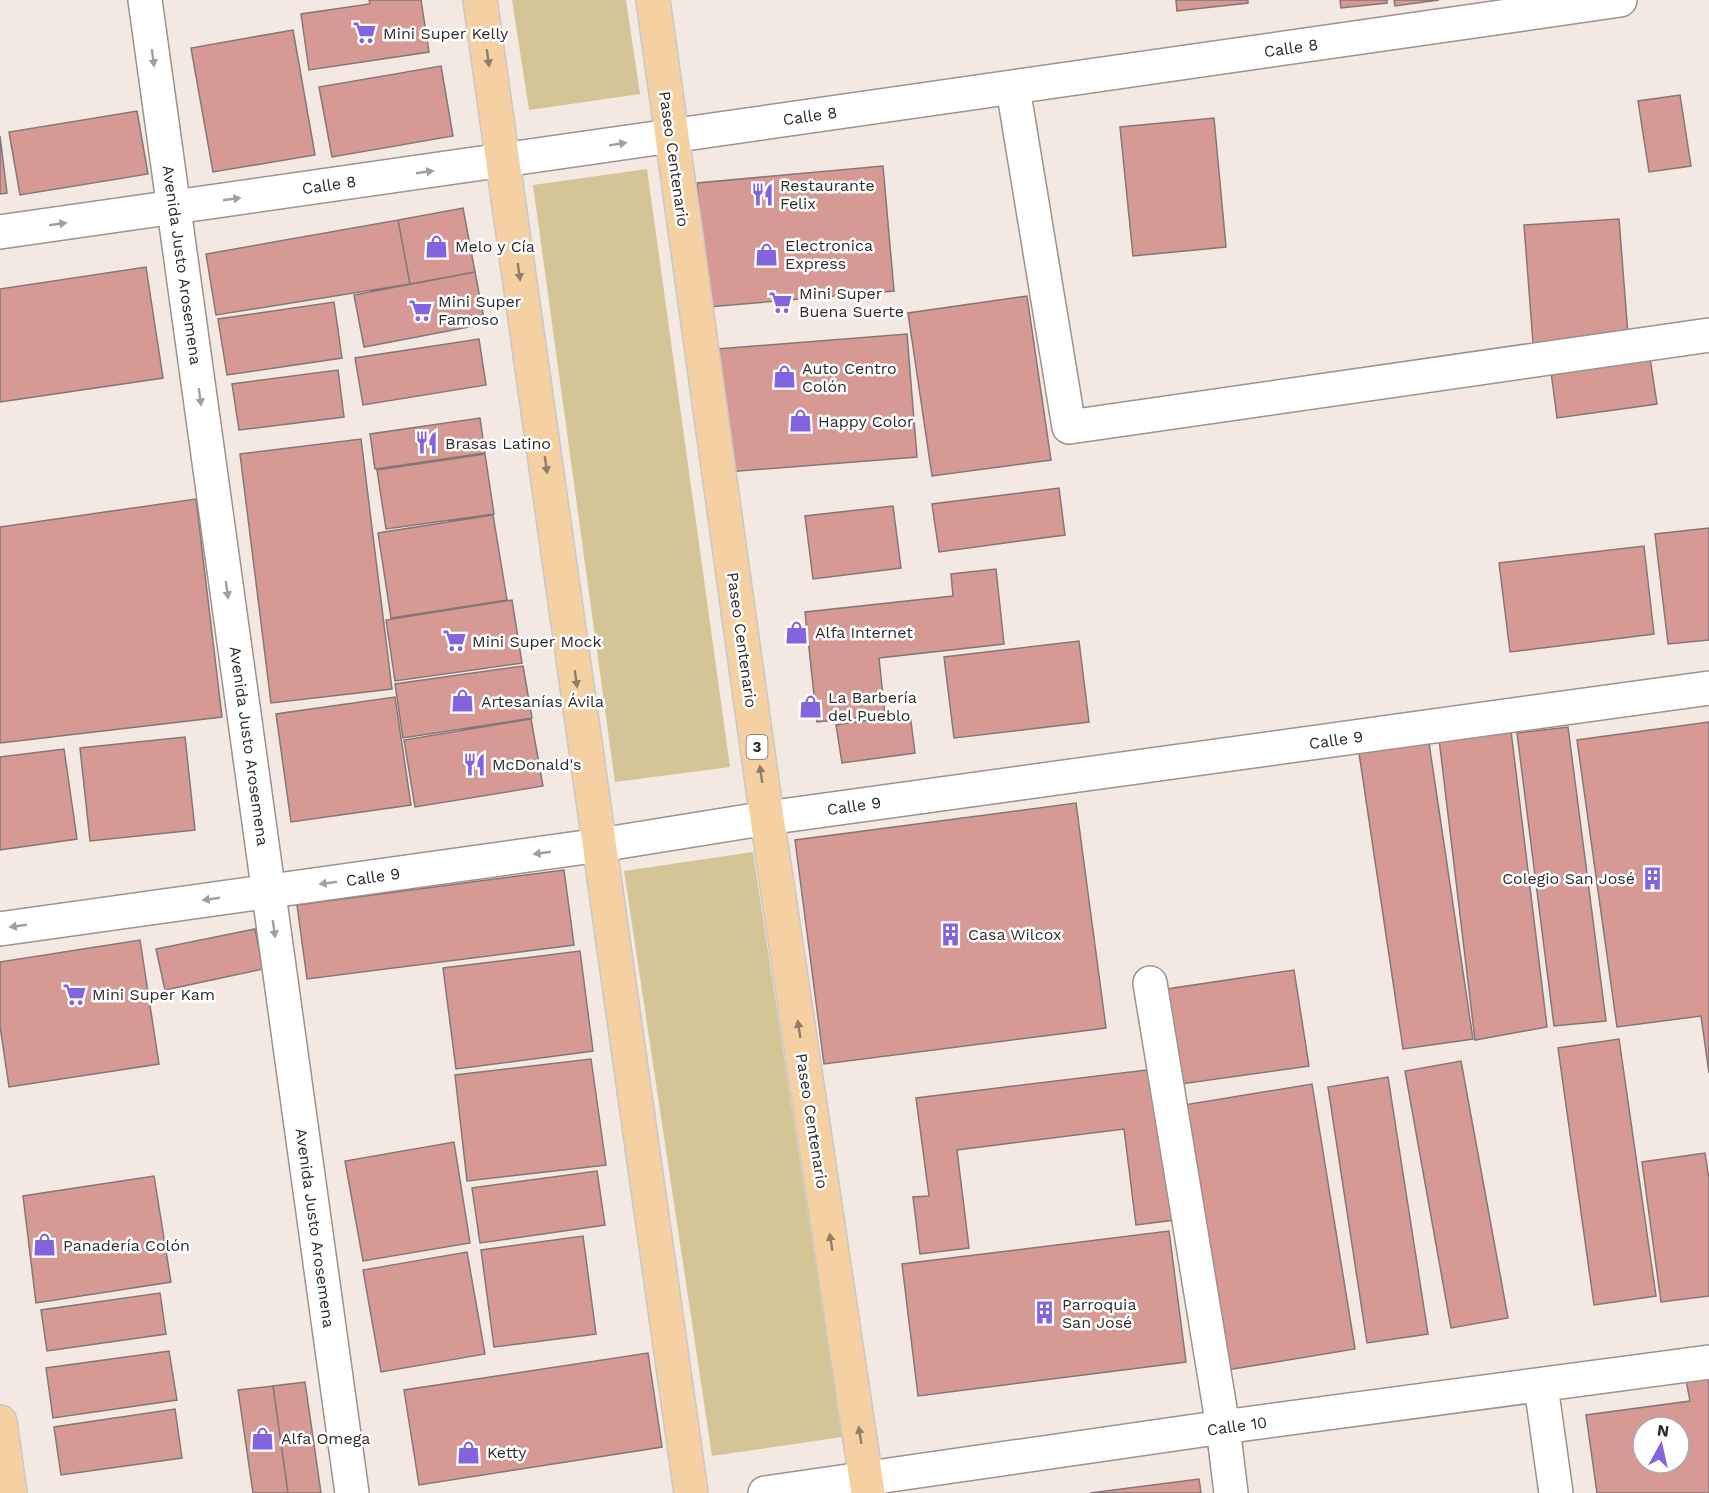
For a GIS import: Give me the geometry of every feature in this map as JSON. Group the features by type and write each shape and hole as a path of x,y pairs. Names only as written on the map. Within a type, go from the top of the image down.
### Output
{"main road":[{"path":"480,0 691,1493"},
{"name":"Paseo Centenario","path":"653,0 767,818 867,1486"},
{"path":"0,1422 10,1493"}],"street":[{"name":"Avenida Justo Arosemena","path":"145,0 352,1493"},
{"name":"Calle 8","path":"0,232 1620,0"},
{"path":"1013,88 1069,427 1709,335"},
{"name":"Calle 9","path":"0,929 600,845 767,818 1709,688"},
{"path":"1150,983 1223,1427 1231,1493"},
{"name":"Calle 10","path":"765,1493 867,1486 1223,1427 1709,1362"},
{"path":"1541,1386 1556,1493"}],"shaded area":[{"path":"512,0 626,0 640,94 529,110"},
{"path":"647,169 730,767 615,782 533,185"},
{"path":"753,852 842,1437 712,1456 624,871"}],"building":[{"name":"Mini Super Kelly","path":"369,0 421,0 429,52 309,70 301,14 370,4"},
{"path":"1176,0 1248,0 1248,3 1177,11"},
{"path":"1340,0 1387,0 1387,3 1341,8"},
{"path":"1394,0 1439,0 1395,6"},
{"path":"293,30 315,155 213,172 191,48"},
{"path":"441,66 453,136 332,157 319,87"},
{"path":"1680,95 1691,166 1649,172 1638,101"},
{"path":"137,111 148,174 20,195 9,132"},
{"path":"1214,118 1226,247 1133,256 1120,127"},
{"path":"0,136 7,193 0,194"},
{"path":"883,166 894,291 708,307 697,183"},
{"name":"Melo y Cía","path":"463,208 475,272 410,284 398,220"},
{"path":"1619,219 1628,335 1533,343 1524,225"},
{"path":"398,220 410,284 216,315 206,254"},
{"path":"146,267 163,378 0,402 0,289"},
{"name":"Mini Super Famoso","path":"475,272 485,324 364,347 354,295"},
{"path":"1027,296 1051,460 932,476 908,313"},
{"path":"334,302 342,358 227,375 218,319"},
{"path":"907,334 917,457 727,472 717,349"},
{"path":"479,339 486,385 363,405 355,358"},
{"path":"1650,358 1657,404 1557,418 1551,372"},
{"path":"338,370 344,417 239,430 232,384"},
{"name":"Brasas Latino","path":"480,418 485,453 375,469 370,434"},
{"path":"361,439 392,689 271,703 240,454"},
{"path":"485,454 494,514 386,529 377,470"},
{"path":"1059,488 1065,535 939,552 932,504"},
{"path":"196,499 222,717 0,743 0,527"},
{"path":"893,506 901,568 813,579 805,516"},
{"path":"493,515 507,600 391,618 378,533"},
{"path":"1709,528 1709,640 1668,644 1655,534"},
{"path":"1644,546 1654,634 1510,652 1499,563"},
{"path":"996,569 1004,644 879,658 885,715 817,722 805,612 953,596 951,574"},
{"name":"Mini Super Mock","path":"512,600 522,663 395,681 386,620"},
{"path":"1079,641 1089,722 954,738 944,657"},
{"name":"Artesanías Ávila","path":"523,666 532,718 403,738 395,684"},
{"path":"395,697 411,805 291,822 276,714"},
{"path":"910,714 915,753 842,763 836,725"},
{"name":"McDonald's","path":"531,719 543,786 415,807 404,740"},
{"name":"Colegio San José","path":"1709,722 1709,1073 1701,1016 1617,1027 1577,740"},
{"path":"1568,727 1606,1021 1554,1026 1517,733"},
{"path":"1511,731 1547,1027 1475,1040 1439,739"},
{"path":"185,737 195,830 90,841 80,748"},
{"path":"1429,743 1473,1039 1403,1049 1359,753"},
{"path":"64,749 77,839 0,850 0,757"},
{"name":"Casa Wilcox","path":"1076,803 1106,1028 824,1064 795,840"},
{"path":"564,870 574,945 307,979 297,905"},
{"path":"255,929 263,969 165,990 156,949"},
{"name":"Mini Super Kam","path":"140,940 159,1064 9,1087 0,1026 0,962"},
{"path":"580,951 593,1051 456,1069 443,968"},
{"path":"1294,970 1309,1066 1181,1084 1167,989"},
{"path":"1619,1039 1656,1296 1594,1305 1558,1048"},
{"path":"591,1059 606,1165 467,1181 455,1075"},
{"path":"1461,1061 1508,1318 1451,1328 1405,1071"},
{"path":"1163,1068 1183,1219 1136,1225 1124,1129 957,1150 969,1248 920,1254 913,1197 929,1196 916,1098"},
{"path":"1388,1077 1428,1334 1367,1343 1328,1087"},
{"path":"1312,1084 1355,1349 1227,1370 1184,1105"},
{"path":"454,1142 470,1243 363,1261 345,1161"},
{"path":"1705,1153 1709,1179 1709,1296 1661,1302 1642,1162"},
{"path":"597,1171 605,1225 480,1243 472,1188"},
{"path":"154,1176 171,1282 36,1303 23,1196"},
{"name":"Parroquia San José","path":"1169,1231 1186,1362 918,1396 902,1264"},
{"path":"583,1236 596,1334 494,1347 481,1250"},
{"path":"467,1252 485,1354 381,1372 363,1270"},
{"path":"160,1293 166,1334 47,1351 41,1310"},
{"path":"169,1351 177,1400 53,1418 46,1368"},
{"path":"648,1353 662,1447 419,1485 404,1390"},
{"path":"1709,1371 1709,1493 1597,1493 1586,1415 1690,1401 1685,1374"},
{"path":"305,1382 321,1493 288,1493 273,1386"},
{"name":"Alfa Omega","path":"273,1386 288,1493 253,1493 238,1390"},
{"path":"175,1409 182,1458 61,1475 54,1427"},
{"path":"1199,1479 1201,1493 1090,1493"}],"place":[{"name":"Mini Super Kelly","path":"365,33"},
{"name":"Restaurante Felix","path":"762,194"},
{"name":"Melo y Cía","path":"437,246"},
{"name":"Electronica Express","path":"767,254"},
{"name":"Mini Super Buena Suerte","path":"781,302"},
{"name":"Mini Super Famoso","path":"420,310"},
{"name":"Auto Centro Colón","path":"784,377"},
{"name":"Happy Color","path":"800,421"},
{"name":"Brasas Latino","path":"427,443"},
{"name":"Alfa Internet","path":"797,632"},
{"name":"Mini Super Mock","path":"454,641"},
{"name":"Artesanías Ávila","path":"463,701"},
{"name":"La Barbería del Pueblo","path":"810,706"},
{"name":"McDonald's","path":"474,764"},
{"name":"Colegio San José","path":"1653,878"},
{"name":"Casa Wilcox","path":"950,934"},
{"name":"Mini Super Kam","path":"74,994"},
{"name":"Panadería Colón","path":"45,1245"},
{"name":"Parroquia San José","path":"1044,1313"},
{"name":"Alfa Omega","path":"263,1438"},
{"name":"Ketty","path":"469,1452"}]}
